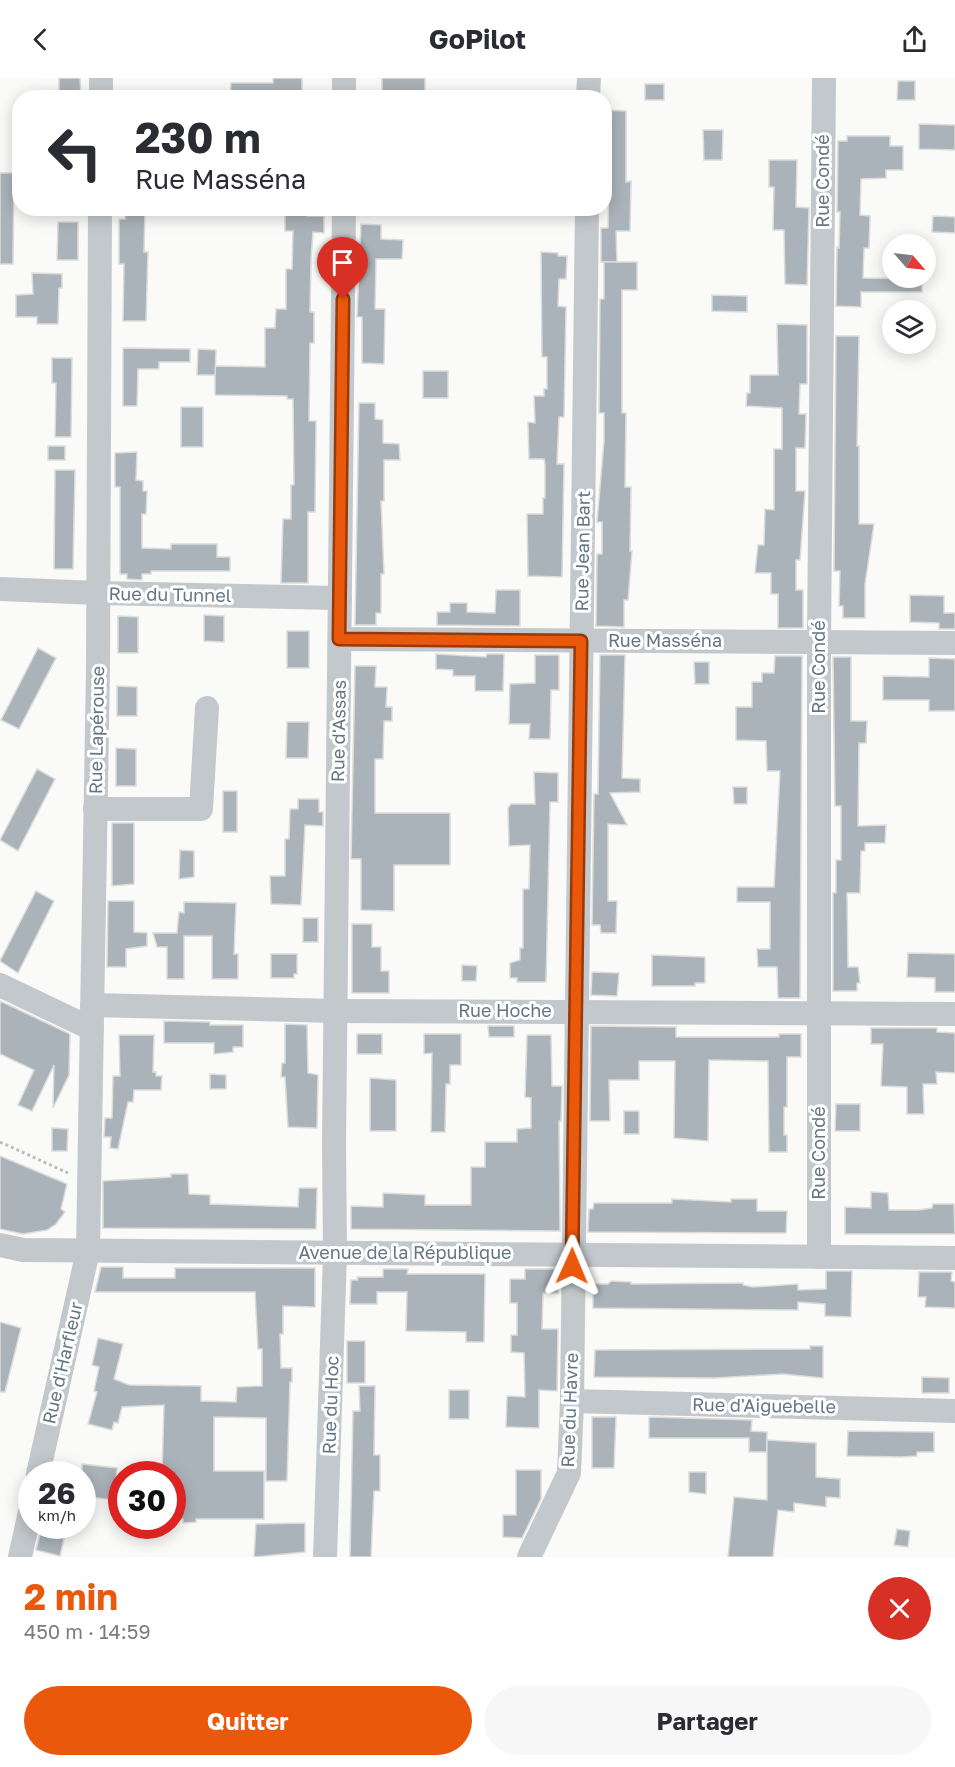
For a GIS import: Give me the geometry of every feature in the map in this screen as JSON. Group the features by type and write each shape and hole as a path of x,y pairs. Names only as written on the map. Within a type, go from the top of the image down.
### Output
{"street":[{"name":"Rue Condé","path":"819,1257 819,641 824,78"},
{"name":"Rue Lapérouse","path":"88,1251 98,594 100,216"},
{"name":"Rue d'Assas","path":"335,1253 344,216"},
{"name":"Rue Jean Bart","path":"572,1254 587,216"},
{"name":"Rue du Tunnel","path":"0,589 98,594 340,598"},
{"name":"Rue Masséna","path":"339,639 955,643"},
{"path":"95,809 201,809 207,708"},
{"path":"0,985 92,1029"},
{"name":"Rue Hoche","path":"92,1005 336,1011 955,1014"},
{"name":"Avenue de la République","path":"0,1245 23,1250 88,1251 955,1257"},
{"name":"Rue d'Harfleur","path":"41,1461 88,1251"},
{"name":"Rue du Hoc","path":"325,1557 335,1253"},
{"name":"Rue du Havre","path":"529,1557 569,1473 572,1401 572,1254"},
{"name":"Rue d'Aiguebelle","path":"572,1401 955,1411"},
{"path":"20,1557 24,1539"}],"path":[{"path":"0,1142 89,1182"}],"building":[{"path":"59,78 80,78 81,90 59,90"},
{"path":"273,78 302,78 302,90 231,90 231,83 273,83"},
{"path":"382,78 425,78 425,90 382,90"},
{"path":"898,81 915,81 915,100 897,100"},
{"path":"645,84 664,84 664,100 645,100"},
{"path":"612,110 626,111 626,182 631,181 630,231 616,231 617,262 601,262 601,228 608,228 608,216 612,216"},
{"path":"919,124 955,125 955,150 919,149"},
{"path":"703,130 723,130 722,160 704,160"},
{"path":"847,136 890,136 890,146 903,146 903,170 886,170 886,178 861,179 860,215 870,216 869,248 864,248 863,278 882,278 882,288 922,288 922,292 861,292 861,307 836,306 840,212 837,212 838,141 847,141"},
{"path":"769,160 797,160 796,207 809,208 807,285 785,284 784,230 773,230 774,187 769,187"},
{"path":"0,173 12,173 13,264 0,264"},
{"path":"125,216 145,216 144,252 148,252 146,321 123,321 124,264 119,264 119,219 125,219"},
{"path":"285,216 324,216 324,233 313,232 311,259 310,312 314,312 314,343 310,343 309,421 316,421 315,512 308,512 308,583 281,583 283,519 291,519 291,485 294,485 293,399 287,399 287,396 215,395 215,366 265,367 265,328 275,328 276,309 286,309 286,269 292,269 293,231 285,231"},
{"path":"933,216 955,217 955,233 932,232"},
{"path":"58,222 78,222 78,260 57,260"},
{"path":"361,224 381,225 381,239 403,240 402,259 376,259 375,309 385,309 384,364 362,363 362,317 357,317"},
{"path":"541,252 567,256 566,279 559,279 558,306 566,307 564,417 559,417 557,464 564,464 562,577 528,576 527,514 543,514 543,498 545,498 544,459 529,459 528,422 535,423 534,396 544,396 544,389 547,389 547,357 542,357"},
{"path":"604,262 637,262 637,290 622,290 622,413 626,413 625,487 631,487 630,551 632,551 628,600 624,600 624,627 596,626 597,554 602,554 602,522 597,522 604,441 604,413 599,413 600,299 604,299"},
{"path":"32,273 62,274 62,288 59,288 58,324 37,324 37,317 16,317 16,295 33,294"},
{"path":"712,295 747,296 747,312 712,311"},
{"path":"777,324 807,325 807,384 800,384 799,414 806,414 805,448 796,448 796,491 805,491 800,560 796,560 796,590 803,590 803,628 778,628 778,594 771,594 771,573 755,573 758,545 764,545 765,509 774,510 774,449 782,449 782,408 746,406 747,393 750,393 750,375 778,375"},
{"path":"836,336 859,336 857,446 859,446 859,524 874,524 865,584 865,618 843,618 843,606 839,606 840,571 834,571"},
{"path":"123,348 190,349 190,362 159,362 159,369 138,369 137,406 123,406"},
{"path":"198,349 216,350 215,375 197,375"},
{"path":"52,358 72,358 71,437 55,437 56,383 52,383"},
{"path":"423,371 448,371 448,398 423,398"},
{"path":"359,403 375,403 375,419 383,420 383,443 399,444 400,460 384,460 384,501 381,501 384,574 381,574 381,613 376,613 376,625 355,625"},
{"path":"181,407 203,407 203,447 181,447"},
{"path":"48,446 65,446 65,460 48,460"},
{"path":"137,452 136,480 143,481 143,491 147,491 146,514 142,514 142,548 171,549 171,544 217,544 217,557 230,557 230,571 151,571 151,574 142,574 142,580 127,579 127,574 120,574 120,487 115,487 115,453"},
{"path":"55,470 75,470 73,569 54,569"},
{"path":"496,590 520,590 520,626 437,625 437,612 450,612 450,603 467,603 467,612 495,613"},
{"path":"910,595 944,596 944,613 955,613 955,629 939,629 939,623 910,622"},
{"path":"204,615 224,616 224,642 204,641"},
{"path":"118,616 138,617 138,653 118,653"},
{"path":"287,631 309,631 309,668 287,668"},
{"path":"38,648 56,658 19,729 1,720"},
{"path":"436,654 486,657 487,654 504,654 503,691 475,691 475,676 453,676 453,670 436,669"},
{"path":"535,655 559,655 559,690 551,690 550,739 529,739 530,724 509,724 510,684 535,683"},
{"path":"600,655 625,655 622,778 640,779 640,792 610,793 627,825 608,824 608,901 617,901 616,933 601,933 600,925 592,925 594,794 598,794"},
{"path":"775,656 802,656 800,998 778,998 777,967 758,967 757,949 770,949 770,902 737,902 737,887 774,887 780,771 767,771 766,741 736,740 736,707 752,707 752,682 762,682 762,673 774,673"},
{"path":"833,657 851,657 851,721 867,721 866,743 859,743 858,826 886,825 885,843 865,843 865,851 861,851 860,893 847,893 848,967 858,967 860,983 857,983 857,991 833,991 833,893 836,893 836,860 841,860 841,806 835,806"},
{"path":"929,658 955,659 955,711 929,711 929,700 883,700 883,676 929,677"},
{"path":"694,662 709,662 709,684 695,684"},
{"path":"355,666 376,666 375,687 387,687 386,707 392,707 392,721 384,721 383,759 375,759 375,813 450,813 450,865 394,865 394,911 361,910 361,859 351,859"},
{"path":"117,686 137,687 137,716 117,716"},
{"path":"287,722 309,722 308,758 286,758"},
{"path":"116,748 136,749 136,786 116,786"},
{"path":"37,769 55,779 18,851 0,840"},
{"path":"534,772 558,773 558,802 550,802 546,982 517,982 517,978 510,978 510,963 520,960 520,948 523,948 523,889 529,889 530,845 509,846 508,808 511,804 535,804"},
{"path":"733,787 747,787 747,804 734,804"},
{"path":"223,791 237,791 237,832 223,832"},
{"path":"298,799 319,799 319,812 323,812 323,826 305,825 301,905 271,904 270,876 285,876 285,839 289,839 290,809 298,809"},
{"path":"112,823 134,823 134,884 112,886"},
{"path":"180,850 194,851 194,877 179,879"},
{"path":"36,891 54,901 18,973 0,961"},
{"path":"108,901 134,901 134,932 147,933 147,946 126,949 126,967 107,967"},
{"path":"184,902 236,903 234,954 238,954 238,979 212,979 212,936 184,936 184,979 167,979 167,947 157,947 153,933 177,933 179,912 184,913"},
{"path":"303,918 318,918 318,942 303,942"},
{"path":"352,924 372,924 372,947 381,947 381,971 389,971 389,993 352,993"},
{"path":"908,953 955,954 955,992 935,992 935,978 907,977"},
{"path":"271,954 297,954 297,974 294,974 294,978 271,978"},
{"path":"652,955 705,957 705,983 695,983 695,986 652,986"},
{"path":"462,965 477,966 476,981 462,981"},
{"path":"592,972 619,973 617,996 591,995"},
{"path":"0,1001 70,1034 69,1075 53,1108 54,1065 32,1111 18,1105 34,1070 0,1054"},
{"path":"164,1021 243,1025 243,1047 233,1047 233,1052 214,1054 214,1043 164,1043"},
{"path":"285,1024 307,1025 308,1073 318,1075 317,1128 288,1127 285,1077 281,1077 282,1063 285,1063"},
{"path":"488,1026 514,1026 514,1037 489,1037"},
{"path":"591,1026 676,1027 676,1037 779,1037 779,1034 801,1034 801,1057 787,1057 787,1107 784,1107 784,1135 787,1135 787,1152 769,1152 768,1061 709,1060 708,1141 674,1138 675,1061 639,1061 639,1080 609,1080 610,1121 590,1121"},
{"path":"871,1028 937,1028 937,1032 955,1033 955,1073 936,1072 937,1084 923,1084 924,1114 907,1114 907,1087 881,1086 883,1044 871,1044"},
{"path":"357,1034 382,1034 382,1054 357,1054"},
{"path":"424,1034 461,1034 461,1065 450,1065 450,1084 446,1084 445,1132 431,1132 432,1053 424,1054"},
{"path":"119,1035 154,1035 153,1072 156,1072 156,1076 162,1076 161,1090 134,1090 133,1102 128,1102 118,1149 110,1148 111,1137 104,1137 105,1118 112,1118 113,1076 120,1076"},
{"path":"527,1035 551,1035 552,1086 562,1086 561,1121 559,1121 560,1231 351,1229 351,1206 383,1207 383,1193 425,1195 425,1205 471,1205 471,1167 485,1167 485,1142 517,1142 517,1129 531,1128 531,1098 525,1097"},
{"path":"210,1074 226,1075 226,1089 210,1089"},
{"path":"370,1078 396,1080 396,1131 370,1131"},
{"path":"836,1104 860,1104 860,1131 835,1131"},
{"path":"624,1111 639,1111 639,1134 624,1134"},
{"path":"52,1128 68,1129 67,1151 52,1151"},
{"path":"0,1156 67,1184 61,1209 65,1212 56,1224 47,1230 23,1234 0,1229"},
{"path":"171,1174 188,1174 189,1194 210,1195 210,1204 298,1207 299,1188 317,1188 316,1229 103,1228 103,1181 171,1177"},
{"path":"871,1192 888,1193 889,1210 918,1210 932,1208 933,1204 954,1204 955,1234 845,1234 845,1207 871,1208"},
{"path":"672,1199 731,1202 731,1199 757,1199 757,1211 787,1211 786,1233 588,1232 589,1209 593,1209 594,1203 672,1203"},
{"path":"101,1267 123,1267 123,1278 175,1278 175,1268 315,1268 315,1307 283,1306 283,1334 280,1334 281,1368 292,1368 287,1481 266,1481 266,1418 214,1417 214,1471 264,1471 264,1519 196,1519 196,1522 186,1523 186,1461 162,1461 164,1405 122,1407 118,1423 114,1422 112,1430 88,1424 97,1392 94,1391 99,1367 92,1365 98,1338 123,1344 114,1379 129,1385 201,1386 201,1401 236,1402 237,1387 262,1386 262,1349 258,1349 255,1292 95,1292"},
{"path":"383,1269 408,1269 407,1274 485,1274 484,1342 466,1342 466,1332 406,1331 407,1292 377,1292 377,1304 350,1304 351,1280 358,1280 357,1277 383,1277"},
{"path":"525,1269 558,1269 558,1293 543,1293 542,1329 558,1329 557,1391 539,1390 539,1428 506,1427 507,1396 525,1397 524,1353 511,1352 511,1335 517,1335 517,1303 510,1303 510,1279 525,1279"},
{"path":"826,1271 852,1271 851,1317 825,1316 825,1304 798,1302 798,1310 593,1308 593,1284 608,1284 611,1281 631,1282 631,1284 743,1283 743,1285 753,1287 798,1284 798,1290 826,1289"},
{"path":"919,1272 952,1272 951,1281 955,1282 955,1308 925,1307 926,1297 918,1297"},
{"path":"0,1322 21,1328 5,1392 0,1392"},
{"path":"347,1341 365,1341 365,1383 347,1383"},
{"path":"810,1346 823,1346 823,1378 782,1374 715,1378 594,1377 595,1350 810,1349"},
{"path":"922,1377 949,1378 949,1393 922,1393"},
{"path":"359,1386 375,1386 374,1455 380,1455 380,1491 374,1491 371,1557 350,1557 353,1411 360,1411"},
{"path":"449,1390 469,1390 469,1419 449,1419"},
{"path":"592,1417 616,1417 614,1468 592,1468"},
{"path":"649,1417 752,1420 751,1431 767,1432 767,1452 749,1452 749,1438 649,1438"},
{"path":"848,1431 934,1432 934,1452 917,1452 917,1456 901,1457 847,1456"},
{"path":"767,1440 816,1443 816,1477 840,1479 840,1498 826,1497 826,1507 794,1503 794,1512 778,1510 773,1557 728,1557 734,1497 767,1500"},
{"path":"96,1466 108,1467 108,1499 96,1498"},
{"path":"516,1470 541,1470 541,1499 522,1538 503,1537 503,1515 516,1515"},
{"path":"689,1472 706,1472 706,1494 689,1492"},
{"path":"305,1523 305,1552 254,1557 256,1524"},
{"path":"897,1529 910,1531 908,1547 894,1545"},
{"path":"39,1539 64,1539 60,1556 36,1550"}],"route":[{"path":"343,299 339,639 581,641 572,1266"}]}
